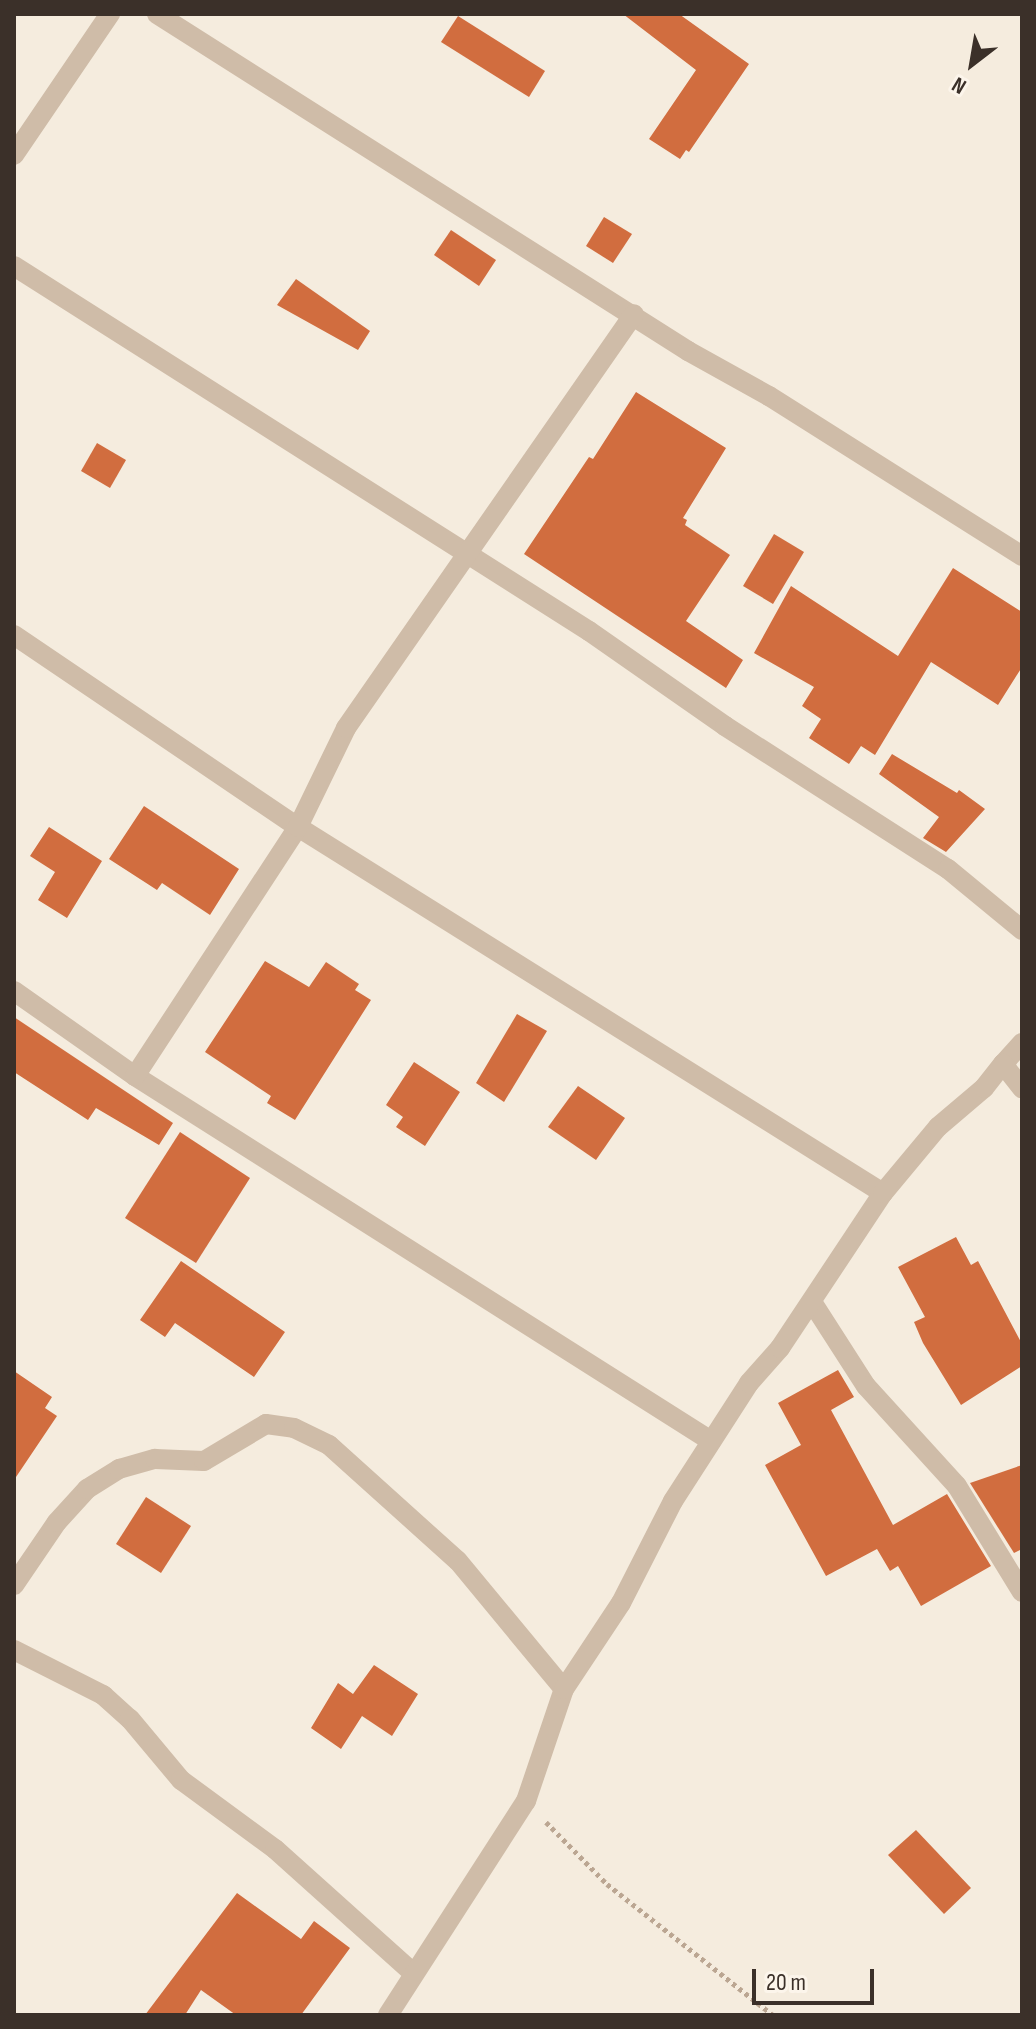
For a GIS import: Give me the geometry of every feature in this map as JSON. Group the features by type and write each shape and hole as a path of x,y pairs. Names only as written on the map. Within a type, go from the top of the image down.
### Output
{"street":[{"path":"14,155 110,14"},
{"path":"157,14 688,351 769,396 1022,556"},
{"path":"14,266 470,554 725,726 948,869 1022,930"},
{"path":"135,1076 298,827 346,728 470,554 634,314"},
{"path":"14,635 298,827 883,1193"},
{"path":"14,991 135,1076 711,1441"},
{"path":"388,2015 526,1801 564,1689 621,1603 673,1501 711,1441 749,1383 780,1348 812,1302 883,1193 938,1127 984,1088 1022,1043"},
{"path":"1003,1064 1022,1088"},
{"path":"812,1302 866,1386 957,1486 1022,1592"},
{"path":"14,1585 57,1522 87,1489 119,1469 155,1459 204,1461 266,1424 294,1428 329,1445 458,1561 564,1689"},
{"path":"14,1650 103,1695 130,1719 181,1780 275,1849 413,1973"}],"path":[{"path":"526,1801 607,1884 773,2015"}],"building":[{"path":"623,14 679,14 749,64 689,152 686,150 680,159 649,139 696,70"},
{"path":"458,16 545,71 529,97 441,42"},
{"path":"604,217 632,234 613,263 586,246"},
{"path":"451,230 496,260 479,286 434,255"},
{"path":"296,279 370,331 358,350 277,305"},
{"path":"636,392 726,448 683,518 687,520 685,525 730,555 686,621 743,660 726,688 524,554 589,457 593,459"},
{"path":"97,443 126,460 110,488 81,471"},
{"path":"774,534 804,552 773,604 743,586"},
{"path":"953,568 1022,612 1022,667 998,705 931,662 875,755 861,746 849,764 809,738 821,719 802,706 814,687 754,653 791,586 898,656"},
{"path":"892,754 957,793 959,790 985,809 946,852 923,838 939,817 879,774"},
{"path":"144,806 239,869 210,915 162,883 157,890 109,859"},
{"path":"49,827 102,861 67,918 38,900 55,872 30,856"},
{"path":"265,961 309,987 326,962 359,984 355,990 371,1000 295,1120 267,1103 271,1096 205,1052"},
{"path":"517,1014 547,1031 504,1102 476,1083"},
{"path":"14,1017 173,1123 159,1145 96,1108 88,1120 14,1072"},
{"path":"414,1062 460,1092 425,1146 396,1127 403,1117 386,1105"},
{"path":"578,1086 625,1118 596,1160 548,1127"},
{"path":"180,1132 250,1178 196,1263 125,1218"},
{"path":"956,1237 971,1265 978,1261 1022,1344 1022,1366 961,1405 923,1343 914,1322 925,1317 898,1267"},
{"path":"181,1261 285,1332 254,1377 175,1323 165,1337 140,1320"},
{"path":"838,1370 854,1397 831,1410 893,1525 947,1494 991,1566 921,1606 898,1566 890,1571 877,1549 826,1576 765,1465 801,1445 778,1403"},
{"path":"14,1371 52,1397 45,1408 57,1416 14,1480"},
{"path":"1022,1465 1022,1549 1014,1553 970,1483"},
{"path":"146,1497 191,1526 161,1573 116,1544"},
{"path":"374,1665 418,1694 392,1736 362,1716 341,1749 311,1728 338,1683 353,1694"},
{"path":"916,1830 971,1888 944,1914 888,1855"},
{"path":"237,1893 301,1939 314,1921 350,1948 301,2015 236,2015 201,1990 185,2015 145,2015"}]}
